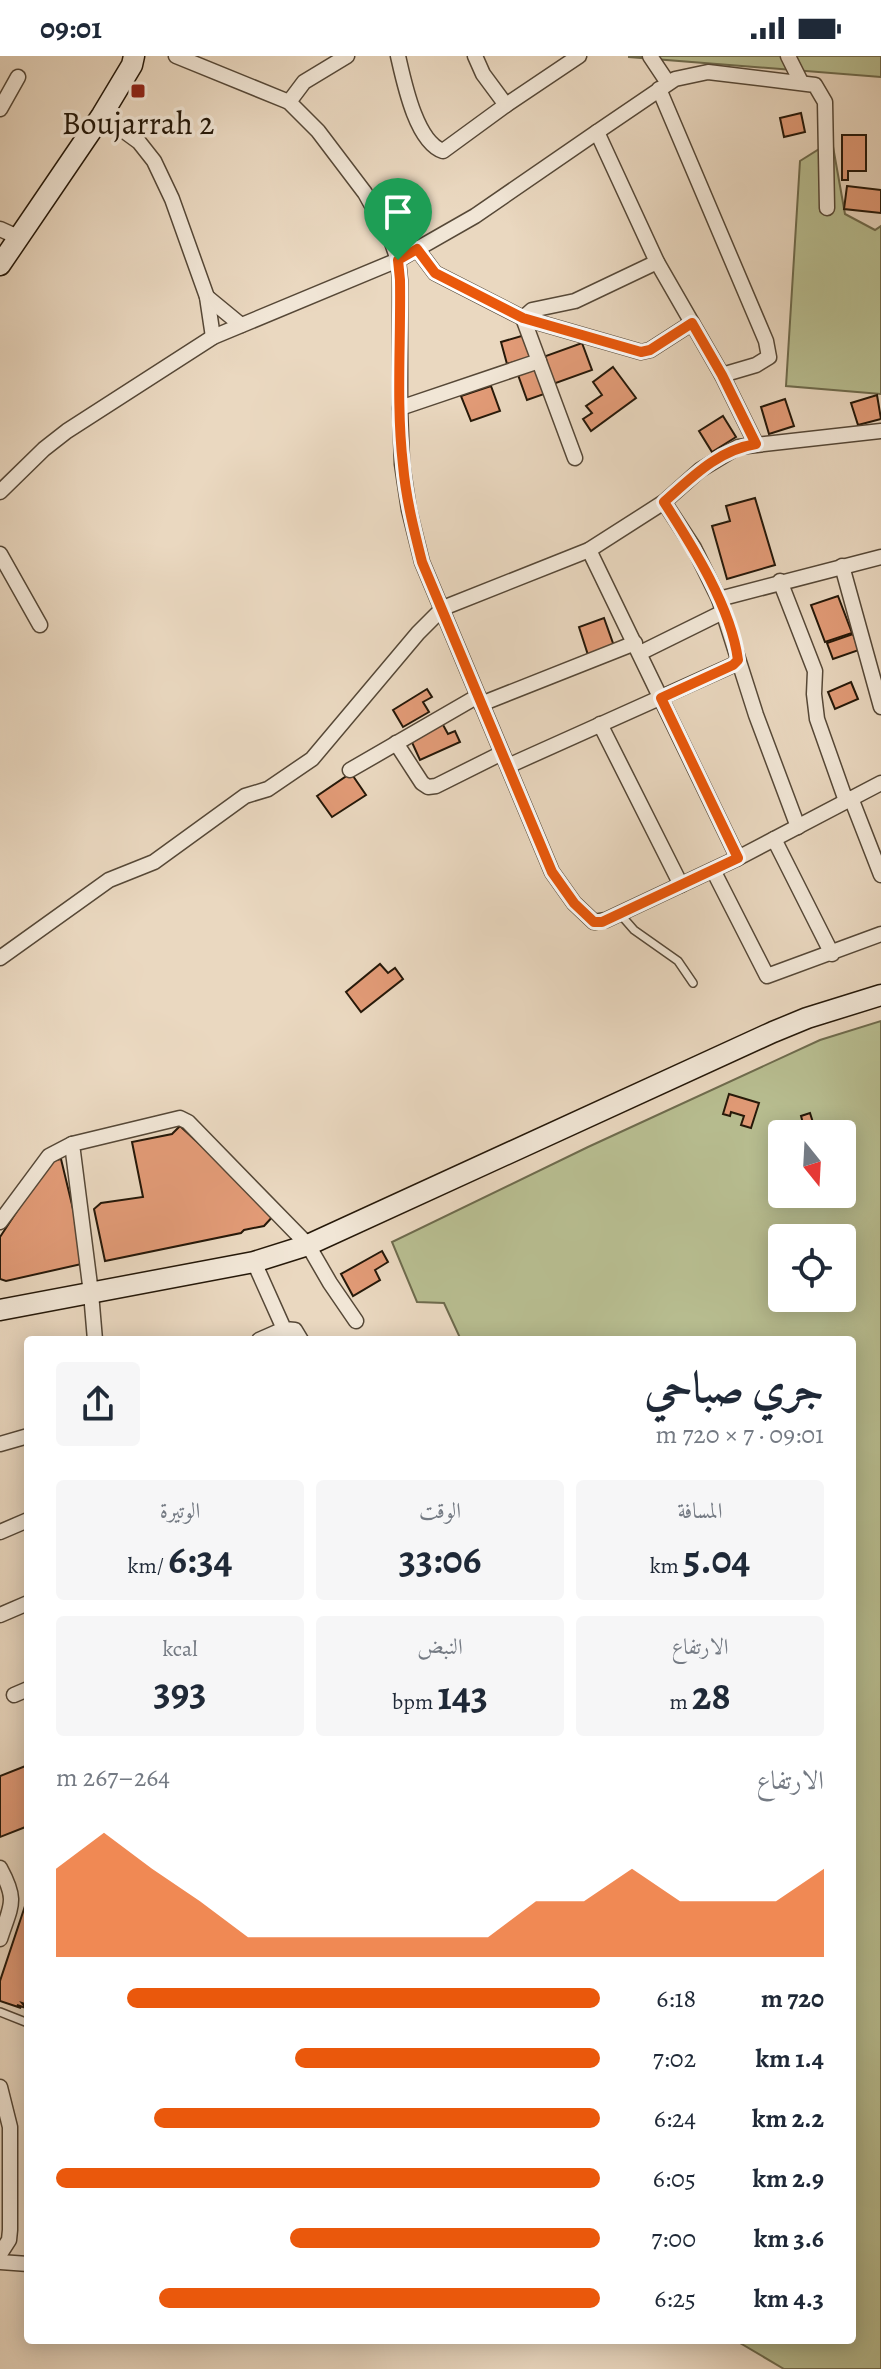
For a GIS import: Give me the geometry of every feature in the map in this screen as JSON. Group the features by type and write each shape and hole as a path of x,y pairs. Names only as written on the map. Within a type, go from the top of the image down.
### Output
{"street":[{"path":"0,265 102,115 132,65 134,56"},
{"path":"176,56 289,102 318,131 365,193 391,240 398,260 400,280 402,464 422,562 552,872 574,903 594,922 620,914 738,858 881,783"},
{"path":"219,72 226,56"},
{"path":"289,102 304,82 347,56"},
{"path":"398,56 418,122 440,151 451,147 579,56"},
{"path":"475,56 483,74 506,105"},
{"path":"650,56 766,341 769,357 763,362 722,375"},
{"path":"788,56 801,82"},
{"path":"0,492 67,431 213,337 398,260 475,216 664,86 708,72 815,85 825,102 827,208"},
{"path":"0,109 18,77"},
{"path":"102,115 131,135 154,161 172,199 207,297 213,337"},
{"path":"597,132 657,262 722,375 756,444"},
{"path":"0,229 20,238"},
{"path":"417,249 435,273 523,318 641,352 650,350 692,323"},
{"path":"523,318 532,310 575,301 657,262"},
{"path":"207,297 241,325"},
{"path":"523,318 575,458"},
{"path":"400,408 539,361"},
{"path":"0,958 109,880 146,867 202,830 245,796 268,789 312,759 418,633 443,608 589,550 664,502 700,470 738,447 881,431"},
{"path":"664,502 694,548 721,606 798,827"},
{"path":"589,550 738,858"},
{"path":"0,554 40,625"},
{"path":"350,770 479,700 637,648 780,581 881,557"},
{"path":"842,566 881,707"},
{"path":"780,581 815,671 817,719 881,875"},
{"path":"396,743 428,787 436,786 600,724 733,665 738,660"},
{"path":"600,724 681,885"},
{"path":"774,839 832,954"},
{"path":"713,870 767,976 881,934"},
{"path":"0,1310 254,1262 308,1245 773,1032 881,995"},
{"path":"0,1222 49,1156 72,1144 180,1118 188,1122 308,1245 356,1321"},
{"path":"72,1144 95,1336"},
{"path":"254,1262 284,1329"},
{"path":"268,1336 284,1329 295,1330 299,1336"},
{"path":"0,1444 24,1437"},
{"path":"0,1532 24,1522"},
{"path":"0,1615 24,1605"},
{"path":"0,1868 13,1900 0,1939"},
{"path":"0,2087 10,2127 10,2230 9,2240 0,2254"},
{"path":"0,2262 24,2264"}],"lane":[{"path":"620,914 634,930 678,961 693,983"},
{"path":"0,2012 24,2021"}],"green space":[{"path":"881,56 881,77 629,57"},
{"path":"832,141 845,214 875,230 881,226 881,394 786,386 800,161"},
{"path":"881,1021 881,2369 784,2369 742,2344 856,2344 856,1336 459,1336 444,1303 417,1302 392,1242 820,1040"}],"building":[{"path":"801,113 805,132 784,137 780,118"},
{"path":"842,135 866,135 866,171 848,171 848,180 842,180"},
{"path":"847,186 881,190 881,213 844,209"},
{"path":"525,335 531,357 507,364 501,342"},
{"path":"582,343 592,370 553,384 543,357"},
{"path":"537,365 547,393 527,400 517,372"},
{"path":"613,367 636,398 591,431 583,419 592,413 586,406 602,395 593,382"},
{"path":"491,386 500,411 471,421 461,396"},
{"path":"877,395 881,419 858,425 851,403"},
{"path":"785,399 794,426 769,434 761,407"},
{"path":"723,416 736,437 712,452 699,431"},
{"path":"755,498 775,565 727,579 712,526 730,521 726,506"},
{"path":"838,596 852,633 825,642 811,605"},
{"path":"604,618 614,646 588,655 579,627"},
{"path":"853,634 859,650 833,659 827,643"},
{"path":"851,682 858,699 835,709 828,692"},
{"path":"427,689 432,697 423,702 429,712 403,727 393,710"},
{"path":"442,723 448,734 455,731 460,742 420,760 410,738"},
{"path":"351,773 366,795 332,817 317,796"},
{"path":"380,964 388,973 395,968 403,979 361,1012 346,992"},
{"path":"729,1094 759,1103 751,1128 741,1125 744,1116 731,1112 730,1116 723,1114"},
{"path":"810,1113 812,1120 802,1120 801,1116"},
{"path":"180,1126 275,1214 264,1226 241,1233 105,1261 94,1209 101,1203 143,1197 132,1142 172,1134"},
{"path":"61,1159 86,1263 6,1281 0,1279 0,1237 50,1161"},
{"path":"382,1251 388,1262 375,1270 380,1280 353,1296 341,1274"},
{"path":"24,1767 24,1828 0,1837 0,1776"},
{"path":"24,1909 24,2007 0,2001 0,1981"}],"place":[{"name":"Boujarrah 2","path":"138,91"}],"route":[{"path":"417,249 435,273 523,318 641,352 650,350 692,323 756,444 738,447 724,454 700,470 664,502 694,548 719,599 738,660 661,698 738,858 602,922 594,922 585,916 552,872 422,562 402,464 398,260 417,249"}]}
